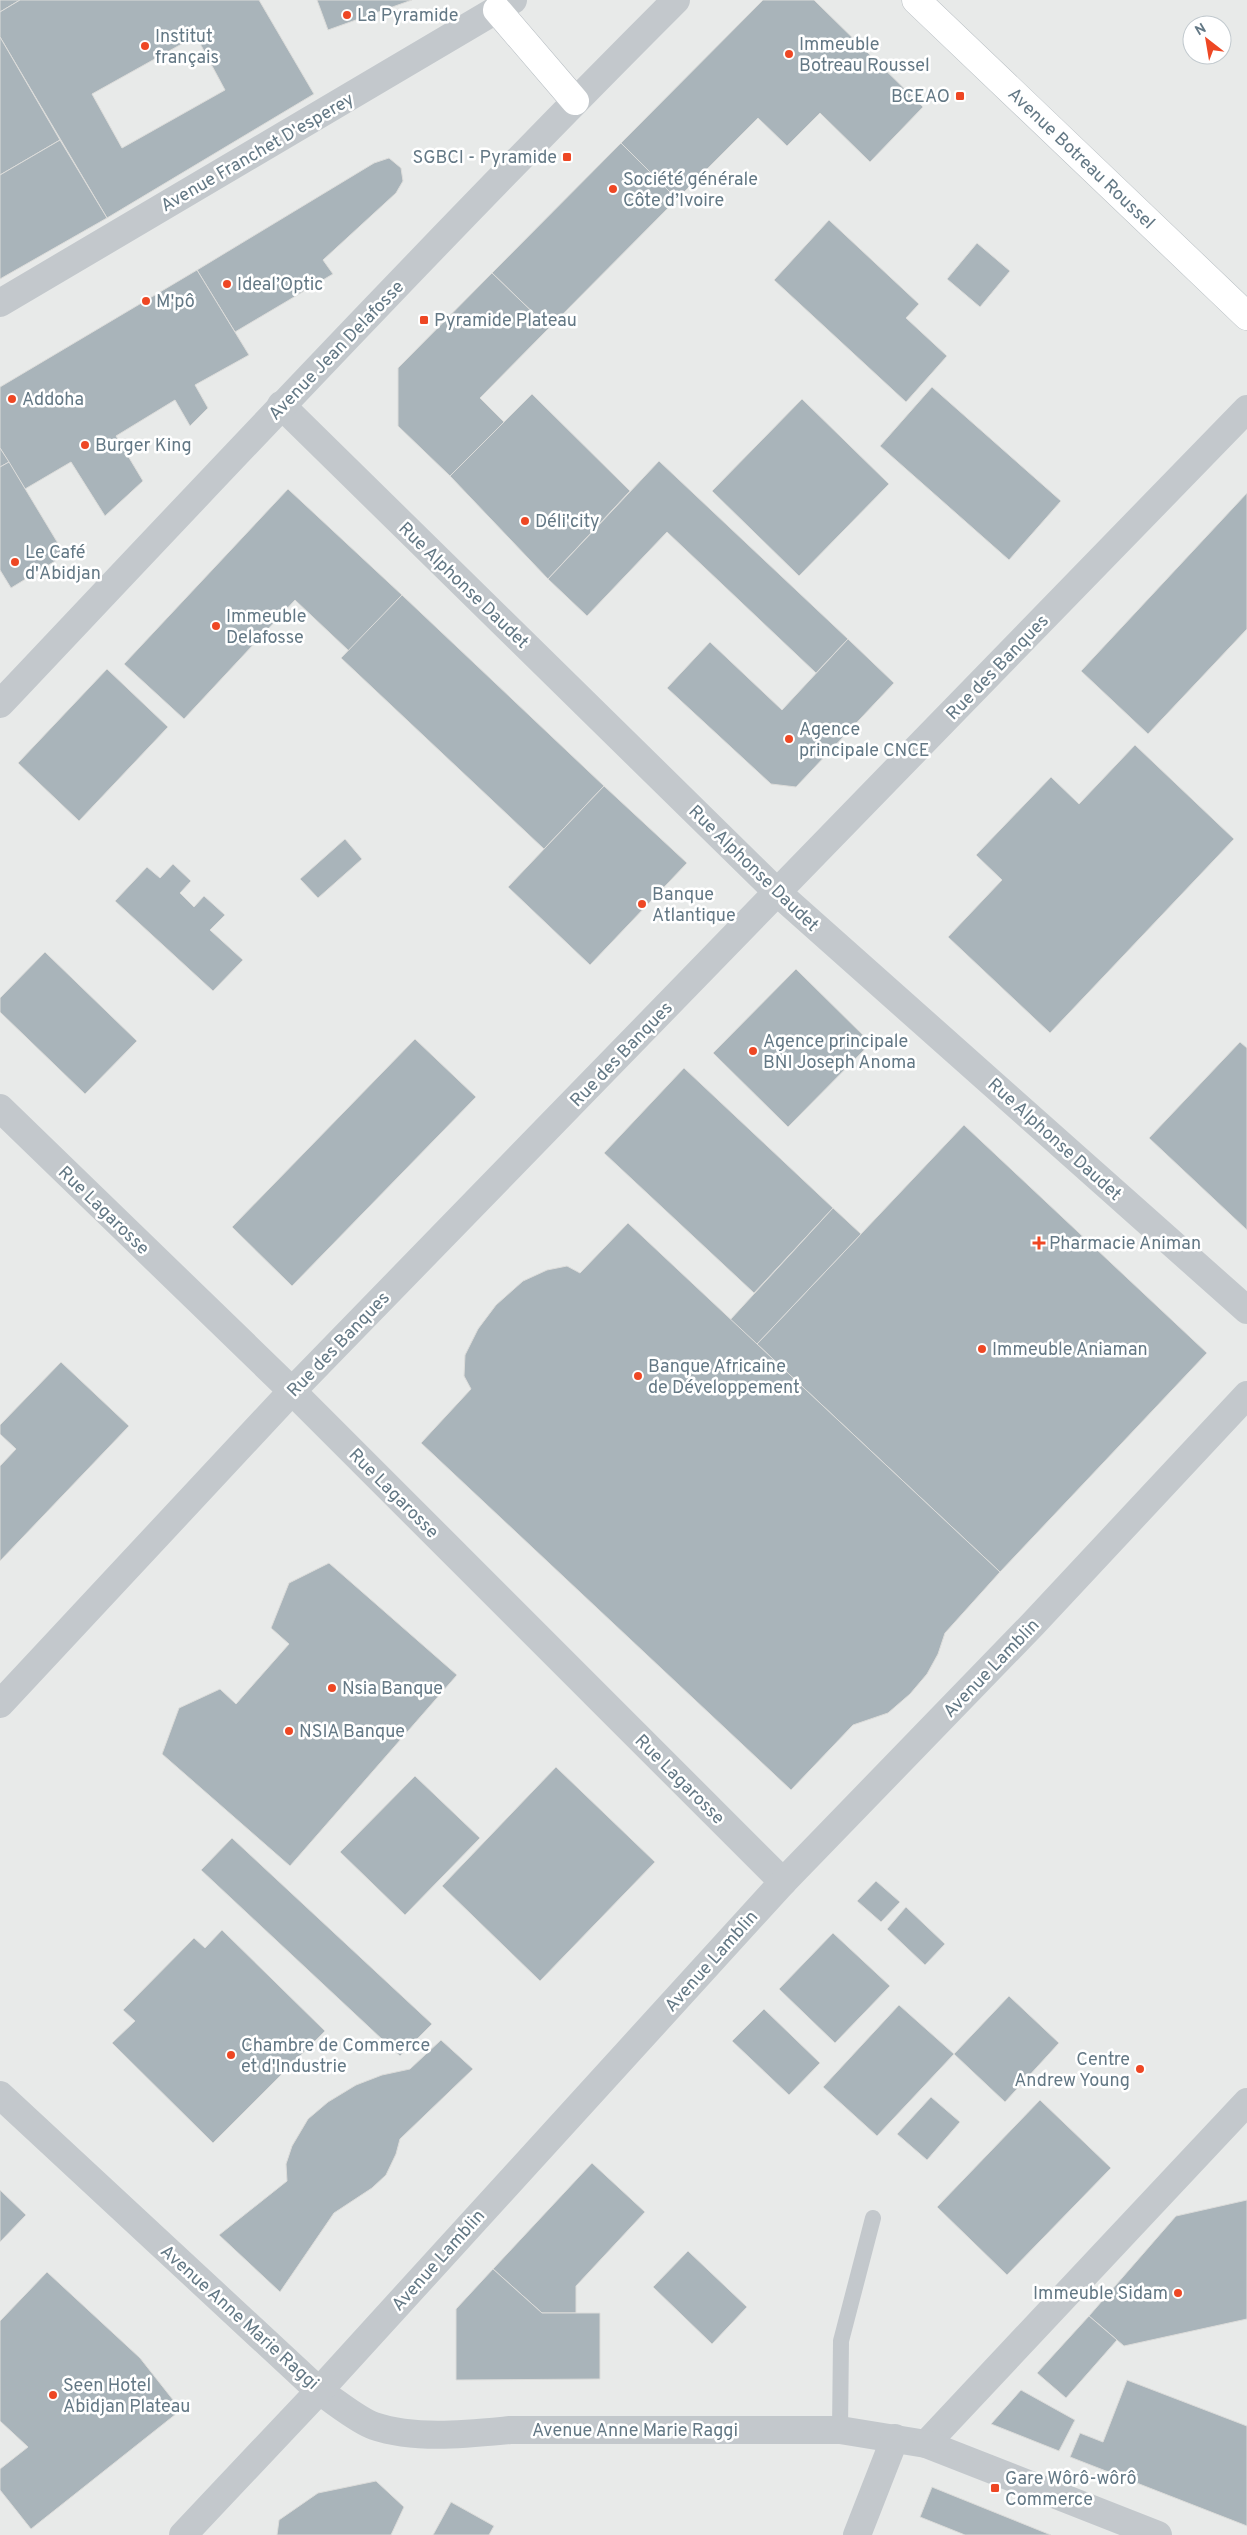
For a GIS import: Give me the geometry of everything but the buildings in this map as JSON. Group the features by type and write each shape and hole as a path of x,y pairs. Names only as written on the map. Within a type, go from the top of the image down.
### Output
{"street":[{"name":"Avenue Jean Delafosse","path":"0,704 281,405 574,101 676,0"},
{"name":"Avenue Botreau Roussel","path":"916,0 1247,316"},
{"path":"505,5 574,101"},
{"name":"Avenue Franchet D'esperey","path":"0,303 505,5"},
{"name":"Rue Alphonse Daudet","path":"281,405 778,893 1247,1310"},
{"name":"Rue des Banques","path":"0,1704 292,1391 1247,409"},
{"name":"Rue Lagarosse","path":"0,1108 292,1391 784,1882"},
{"name":"Avenue Lamblin","path":"183,2535 319,2391 784,1882 1033,1624 1247,1395"},
{"name":"Avenue Anne Marie Raggi","path":"0,2095 319,2391 373,2426 422,2434 461,2434 510,2430 840,2430 926,2444 1158,2535"},
{"path":"926,2444 1247,2102"},
{"path":"857,2535 895,2438"}],"lane":[{"path":"840,2430 841,2341 874,2218"}],"shaded area":[{"path":"0,0 1247,0 1247,2535 0,2535"}],"place":[{"name":"La Pyramide","path":"347,15"},
{"name":"Institut français","path":"145,46"},
{"name":"Immeuble Botreau Roussel","path":"789,54"},
{"name":"BCEAO","path":"960,96"},
{"name":"SGBCI - Pyramide","path":"567,157"},
{"name":"Société générale Côte d’Ivoire","path":"613,189"},
{"name":"Ideal’Optic","path":"227,284"},
{"name":"M'pô","path":"146,301"},
{"name":"Pyramide Plateau","path":"424,320"},
{"name":"Addoha","path":"12,399"},
{"name":"Burger King","path":"85,445"},
{"name":"Déli'city","path":"525,521"},
{"name":"Le Café d'Abidjan","path":"15,562"},
{"name":"Immeuble Delafosse","path":"216,626"},
{"name":"Agence principale CNCE","path":"789,739"},
{"name":"Banque Atlantique","path":"642,904"},
{"name":"Agence principale BNI Joseph Anoma","path":"753,1051"},
{"name":"Pharmacie Animan","path":"1039,1243"},
{"name":"Immeuble Aniaman","path":"982,1349"},
{"name":"Banque Africaine de Développement","path":"638,1376"},
{"name":"Nsia Banque","path":"332,1688"},
{"name":"NSIA Banque","path":"289,1731"},
{"name":"Chambre de Commerce et d'Industrie","path":"231,2055"},
{"name":"Centre Andrew Young","path":"1140,2069"},
{"name":"Immeuble Sidam","path":"1178,2293"},
{"name":"Seen Hotel Abidjan Plateau","path":"53,2395"},
{"name":"Gare Wôrô-wôrô Commerce","path":"995,2488"}]}
